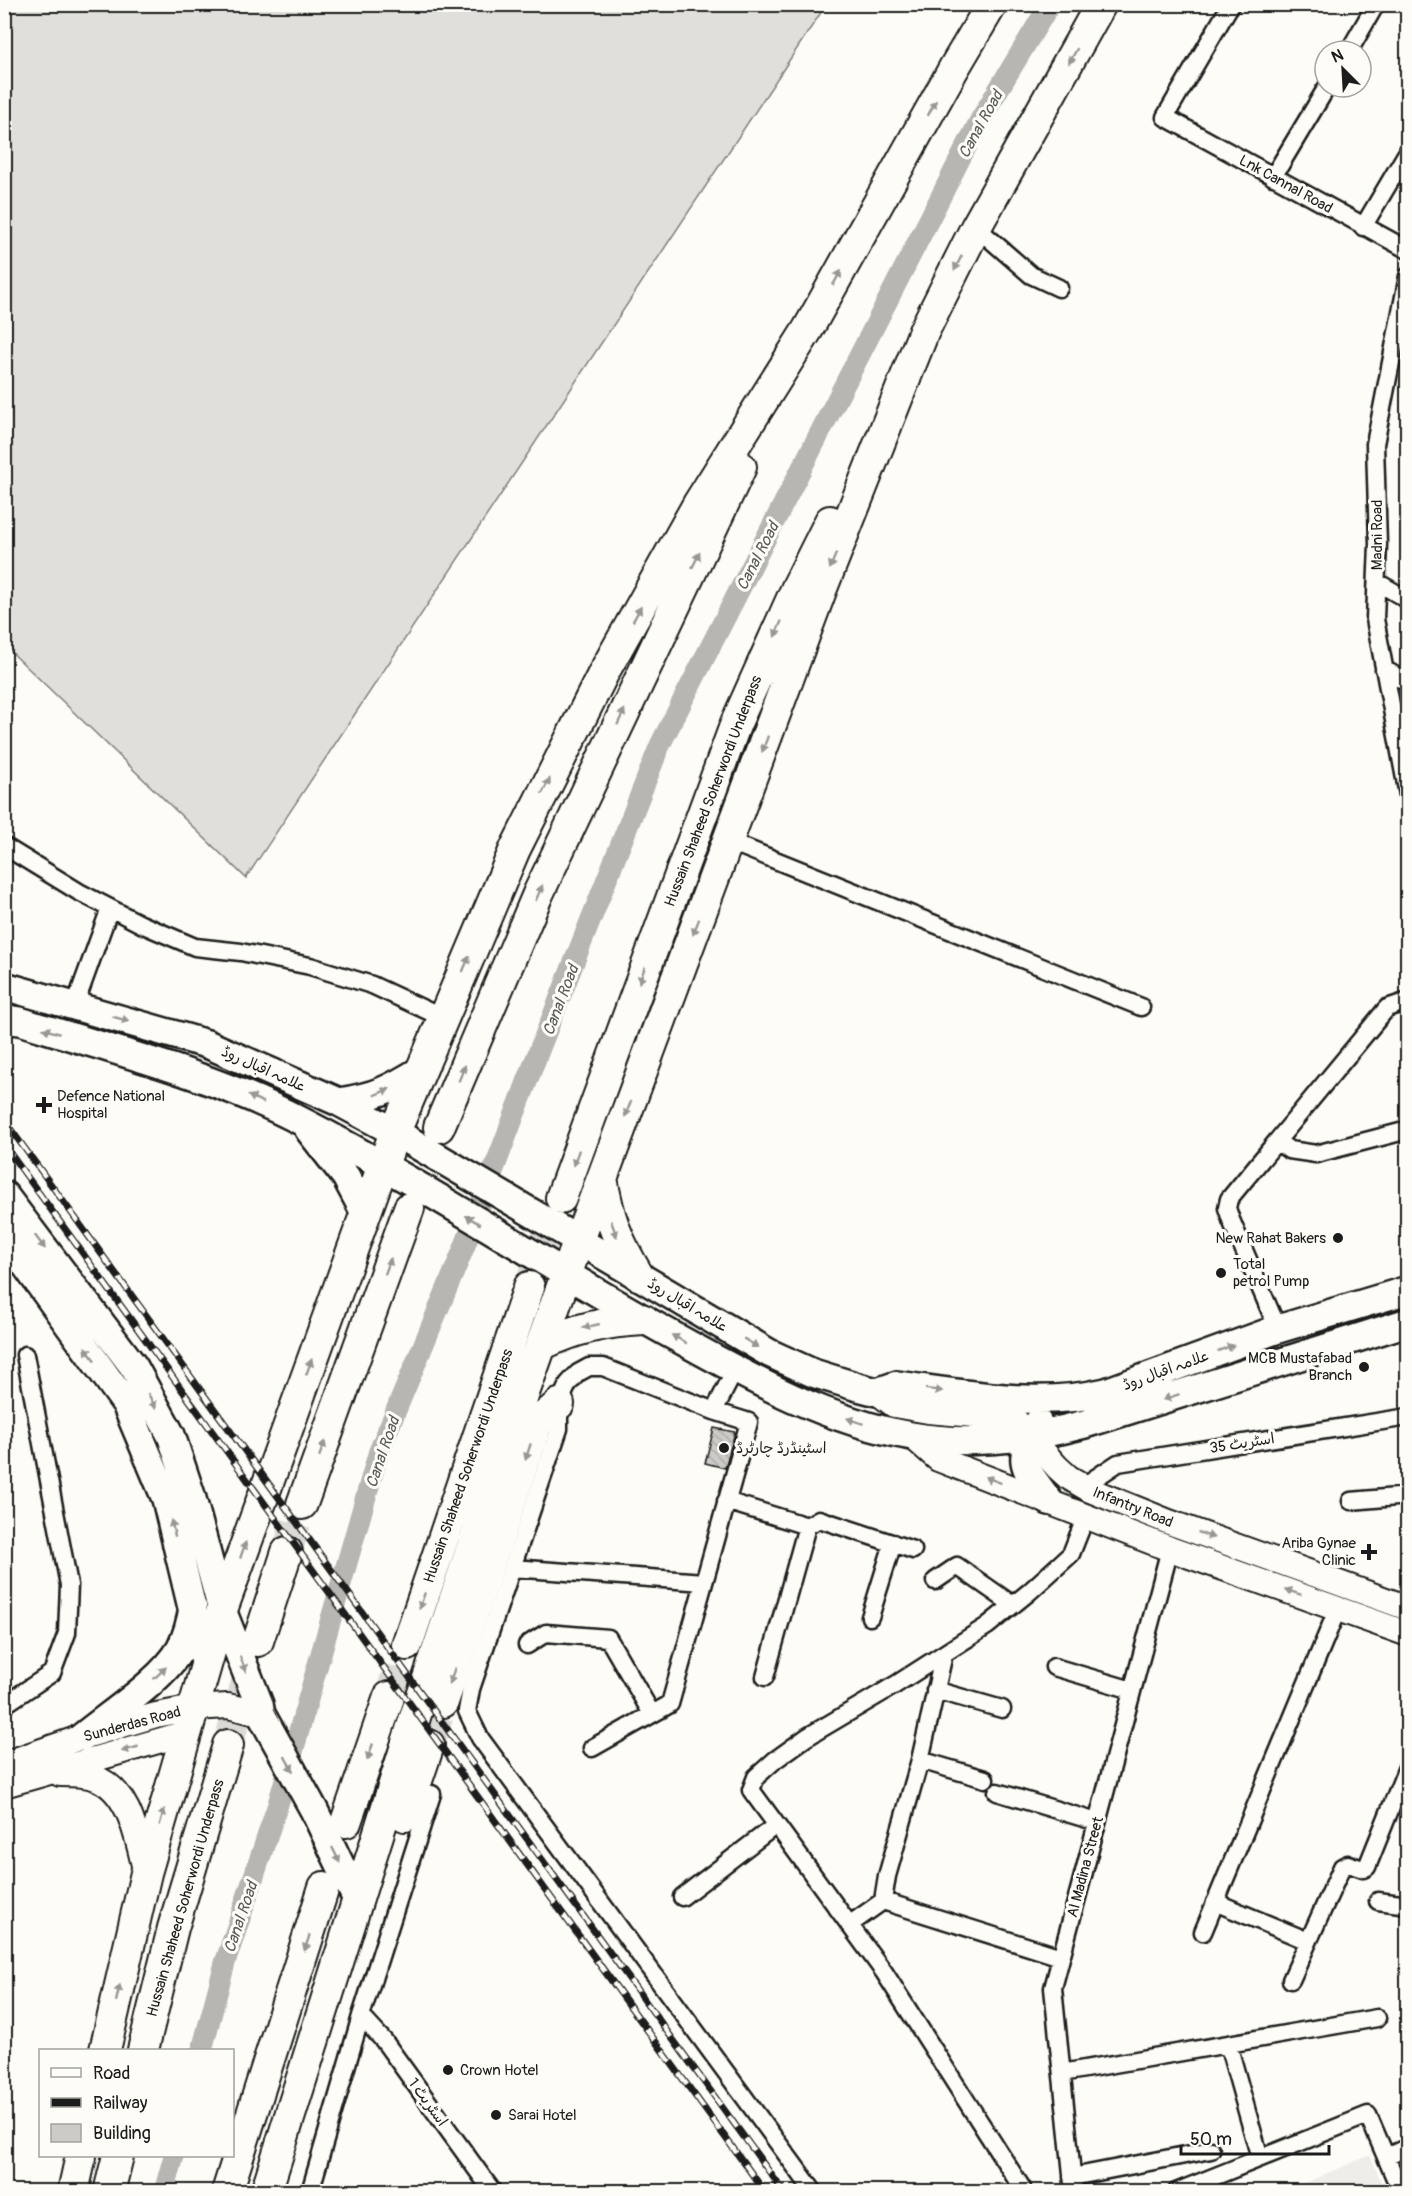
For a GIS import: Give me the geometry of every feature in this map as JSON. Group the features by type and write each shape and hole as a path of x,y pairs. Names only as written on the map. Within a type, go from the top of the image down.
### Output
{"highway":[{"path":"105,2049 146,1873 206,1666 208,1608 395,1132 515,849 604,672 698,504 808,329 992,4"},
{"path":"266,2192 423,1694 541,1345 822,588 924,331 976,227 1101,4"},
{"path":"440,1127 489,1005 538,894 648,659 808,329"},
{"name":"Hussain Shaheed Soherwordi Underpass","path":"561,1198 736,723 798,585 924,331"},
{"path":"602,1178 614,1230 638,1275"},
{"path":"302,1504 409,1208"},
{"name":"Hussain Shaheed Soherwordi Underpass","path":"407,1645 529,1287"},
{"path":"541,1345 591,1326 618,1321 644,1320"},
{"path":"443,1702 537,1423 559,1404"},
{"path":"258,1641 287,1552"},
{"path":"346,1822 389,1697"},
{"name":"Hussain Shaheed Soherwordi Underpass","path":"143,2049 173,1928 228,1745"},
{"path":"281,2192 315,2082 429,1745"},
{"path":"227,2192 324,1887"},
{"path":"73,2192 81,2157"},
{"path":"109,2192 118,2157"}],"main road":[{"name":"علامہ اقبال روڈ","path":"4,986 207,1044 339,1102 395,1132 579,1243 638,1275 769,1353 813,1373 877,1392 897,1385 997,1397 1052,1400 1106,1392 1278,1329 1407,1290"},
{"name":"علامہ اقبال روڈ","path":"4,1019 20,1021 252,1096 383,1165 566,1275 735,1370 806,1404 879,1429 912,1436 976,1441 1030,1437 1085,1424 1407,1322"},
{"path":"339,1102 387,1091 421,1070"},
{"path":"301,1120 346,1177 365,1213"},
{"path":"4,1195 134,1367 171,1435 191,1495 208,1608 186,1635 171,1662 148,1684 82,1737"},
{"path":"4,1235 126,1404 208,1608 259,1704 262,1716 314,1810 357,1900"},
{"path":"1340,1310 1348,1340"},
{"name":"Infantry Road","path":"877,1392 894,1404 928,1411 1010,1418 1016,1421 1057,1467 1082,1487 1169,1522 1398,1604"},
{"path":"1049,1501 1024,1464 1023,1456 1030,1437 1052,1400"},
{"name":"Infantry Road","path":"912,1436 938,1459 1170,1549 1407,1634"},
{"path":"1379,1624 1398,1604"},
{"name":"Sunderdas Road","path":"4,1785 42,1774 228,1706 262,1716"},
{"name":"Sunderdas Road","path":"4,1764 156,1715 190,1720"},
{"path":"42,1774 80,1774 93,1777 115,1791 123,1802 134,1828 146,1873"}],"street":[{"name":"Lnk Cannal Road","path":"1231,4 1165,117 1407,250"},
{"path":"1355,39 1376,4"},
{"path":"1273,177 1320,99"},
{"path":"1363,227 1407,152"},
{"path":"976,227 1031,275 1059,288"},
{"name":"Madni Road","path":"1407,276 1375,444 1378,544 1375,619 1407,795"},
{"path":"1377,582 1407,600"},
{"path":"1384,669 1407,683"},
{"path":"728,841 1141,1007"},
{"path":"4,846 79,892 141,924 195,947 241,952 310,966 372,985 443,1018"},
{"path":"75,1005 110,908"},
{"path":"1278,1329 1227,1208 1229,1199 1387,1008 1407,1001"},
{"path":"1276,1141 1289,1150 1316,1154 1407,1130"},
{"path":"4,1705 52,1673 67,1633 69,1585 26,1355"},
{"path":"592,1748 670,1704 749,1422 714,1411 603,1368 589,1366 578,1373 568,1384 559,1404 559,1429 471,1689 467,1711 480,1738 814,2192"},
{"path":"714,1411 735,1370"},
{"name":"اسٹریٹ 35","path":"1082,1487 1118,1463 1407,1417"},
{"path":"1351,1501 1407,1496"},
{"path":"726,1501 807,1526"},
{"path":"1022,2188 884,1972 751,1790 756,1777 807,1737 944,1654 987,1626 1013,1605 1071,1554 1086,1516"},
{"path":"765,1677 807,1526 819,1518 913,1550"},
{"path":"870,1617 893,1543"},
{"name":"Al Madina Street","path":"1074,2184 1053,1988 1170,1549"},
{"path":"934,1581 957,1566 1013,1605"},
{"path":"512,1568 704,1582"},
{"path":"1203,1932 1338,1608"},
{"path":"527,1645 546,1633 608,1638 652,1714"},
{"path":"849,1925 883,1901 887,1876 920,1760 944,1654"},
{"path":"1054,1667 1132,1690"},
{"path":"935,1690 1002,1709"},
{"path":"920,1760 985,1779"},
{"path":"1290,1980 1342,1867 1348,1864 1363,1869 1367,1867 1407,1765"},
{"path":"997,1792 1097,1822"},
{"path":"310,2192 361,2016 432,1794"},
{"path":"682,1897 776,1825"},
{"path":"883,1901 1061,1957"},
{"path":"1378,1901 1407,1905"},
{"path":"1215,1902 1308,1941"},
{"name":"اسٹریٹ 1","path":"361,2016 384,2041 493,2192"},
{"path":"1062,2073 1377,2018"},
{"path":"1228,2044 1260,2158"},
{"path":"1176,2192 1368,2115 1401,2192"},
{"path":"1386,2157 1407,2147"},
{"path":"1074,2184 1210,2150"}],"shaded area":[{"path":"4,5 826,5 246,878 5,646"},
{"path":"1370,2155 1385,2191 1287,2191"}],"building":[{"name":"اسٹینڈرڈ چارٹرڈ","path":"714,1428 735,1432 725,1468 705,1463"}],"waterway":[{"name":"Canal Road","path":"202,2049 225,1963 278,1804 379,1451 464,1248 538,1053 660,745 980,120 1050,4"},
{"name":"Canal Road","path":"164,2192 174,2157"}],"tunnel":[{"path":"409,1208 439,1127"},
{"path":"529,1287 561,1198"},
{"path":"287,1552 302,1504"},
{"path":"389,1697 407,1645"},
{"path":"228,1745 246,1682"},
{"path":"429,1745 443,1702"}],"railway":[{"path":"4,1120 784,2192"},
{"path":"4,1145 765,2192"}],"place":[{"name":"Defence National Hospital","path":"44,1105"},
{"name":"New Rahat Bakers","path":"1338,1238"},
{"name":"Total petrol Pump","path":"1221,1273"},
{"name":"MCB Mustafabad Branch","path":"1364,1367"},
{"name":"اسٹینڈرڈ چارٹرڈ","path":"724,1448"},
{"name":"Ariba Gynae Clinic","path":"1369,1552"},
{"name":"Crown Hotel","path":"448,2070"},
{"name":"Sarai Hotel","path":"496,2115"}]}
